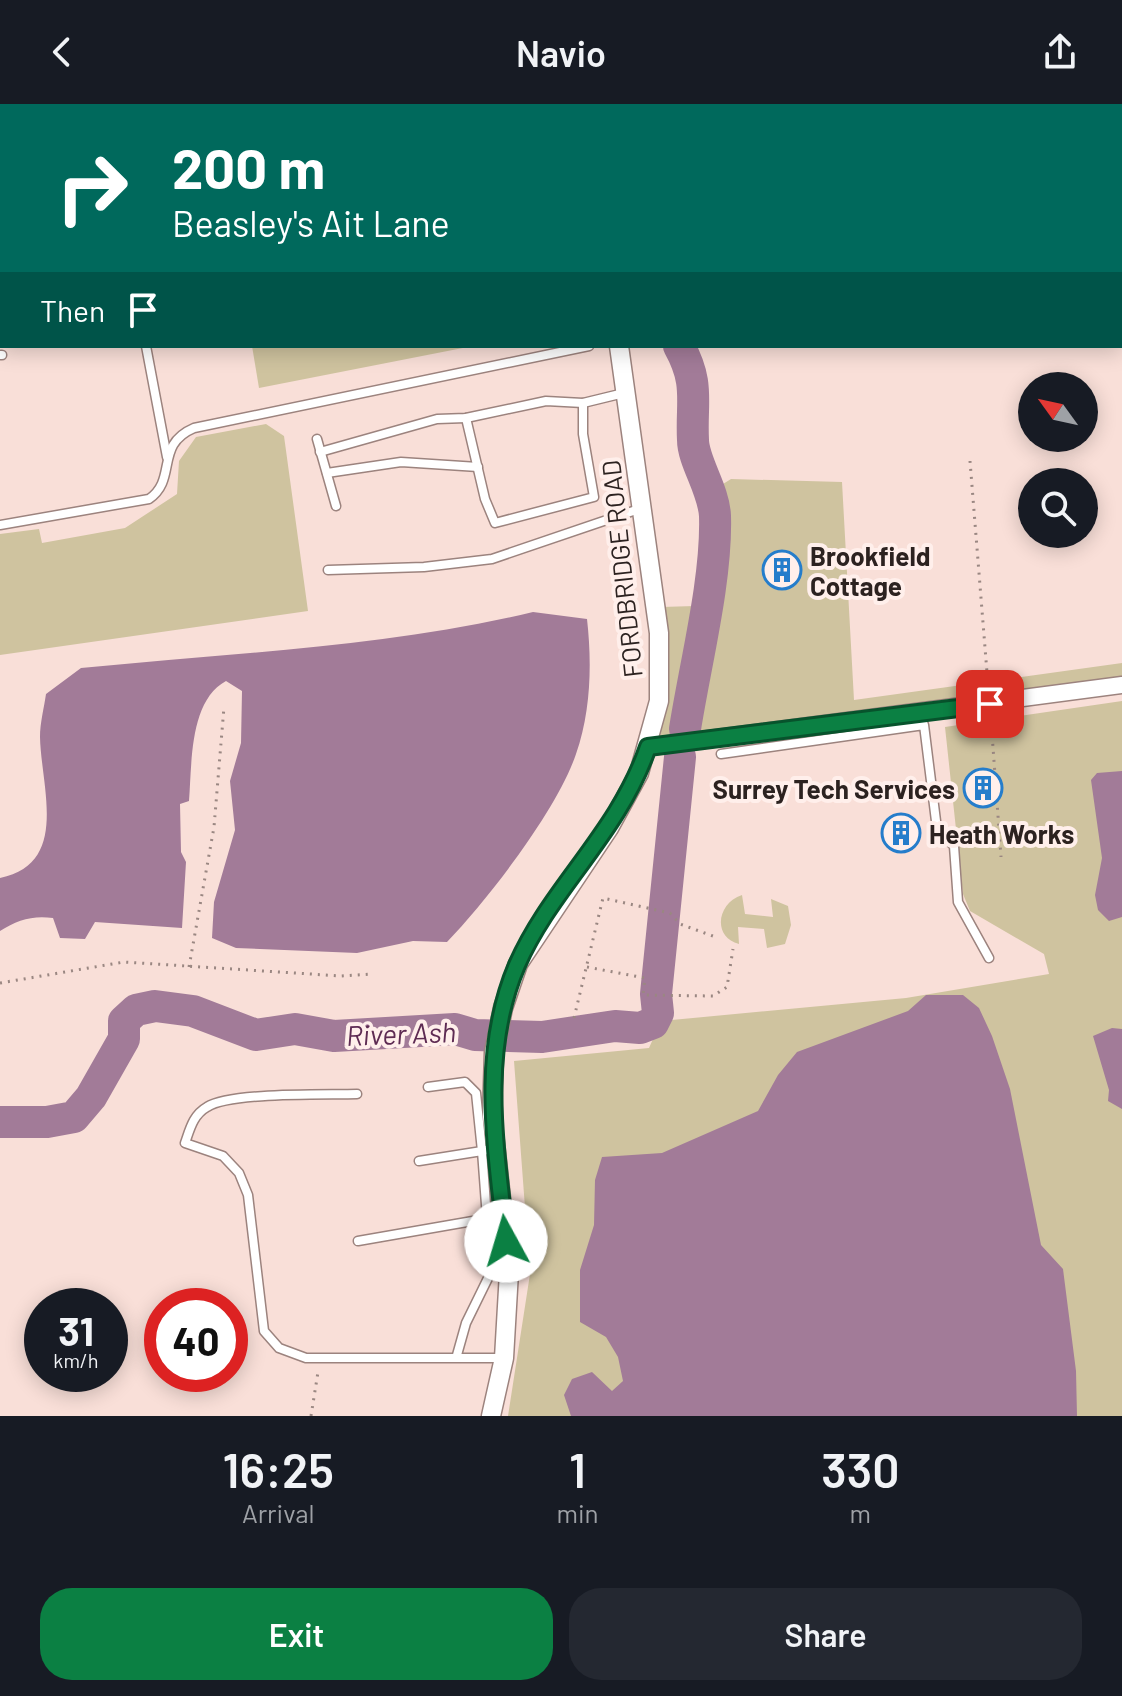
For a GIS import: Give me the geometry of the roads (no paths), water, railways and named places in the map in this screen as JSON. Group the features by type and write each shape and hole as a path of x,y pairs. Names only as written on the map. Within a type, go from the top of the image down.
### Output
{"street":[{"name":"FORDBRIDGE ROAD","path":"491,1416 504,1358 509,1272 489,1150 494,1052 503,1008 518,964 609,828 639,773 659,701 659,633 619,348"},
{"path":"648,747 1122,685"}],"lane":[{"path":"146,348 167,458"},
{"path":"0,525 149,499 158,493 163,483 167,458 176,438 194,428 579,348"},
{"path":"320,452 437,419 466,418 546,401 583,403 627,392"},
{"path":"466,418 495,523 594,497 583,434 583,403"},
{"path":"317,439 336,506"},
{"path":"327,473 401,462 478,467"},
{"path":"328,570 424,567 492,559 643,507"},
{"path":"721,754 924,725 925,742 930,747 937,829 954,846 958,902 989,958"},
{"path":"428,1087 465,1082 476,1093 489,1150 491,1272 466,1323 457,1355"},
{"path":"357,1094 230,1099 208,1106 193,1120 185,1143 223,1156 239,1173 248,1195 264,1331 279,1348 306,1358 457,1355 504,1358"},
{"path":"419,1161 489,1150"},
{"path":"358,1241 490,1218"}],"waterway":[{"name":"River Ash","path":"680,348 692,382 694,448 715,516 713,567 685,729"},
{"name":"River Ash","path":"0,1122 47,1122 74,1117 91,1097 124,1039 124,1021 136,1010 155,1006 193,1011 256,1035 295,1029 334,1036 455,1029 475,1035 542,1037 615,1026 640,1028 653,1023 658,1013 656,994 680,757"}],"place":[{"name":"Brookfield Cottage","path":"782,570"},
{"name":"Surrey Tech Services","path":"983,788"},
{"name":"Heath Works","path":"901,833"}]}
